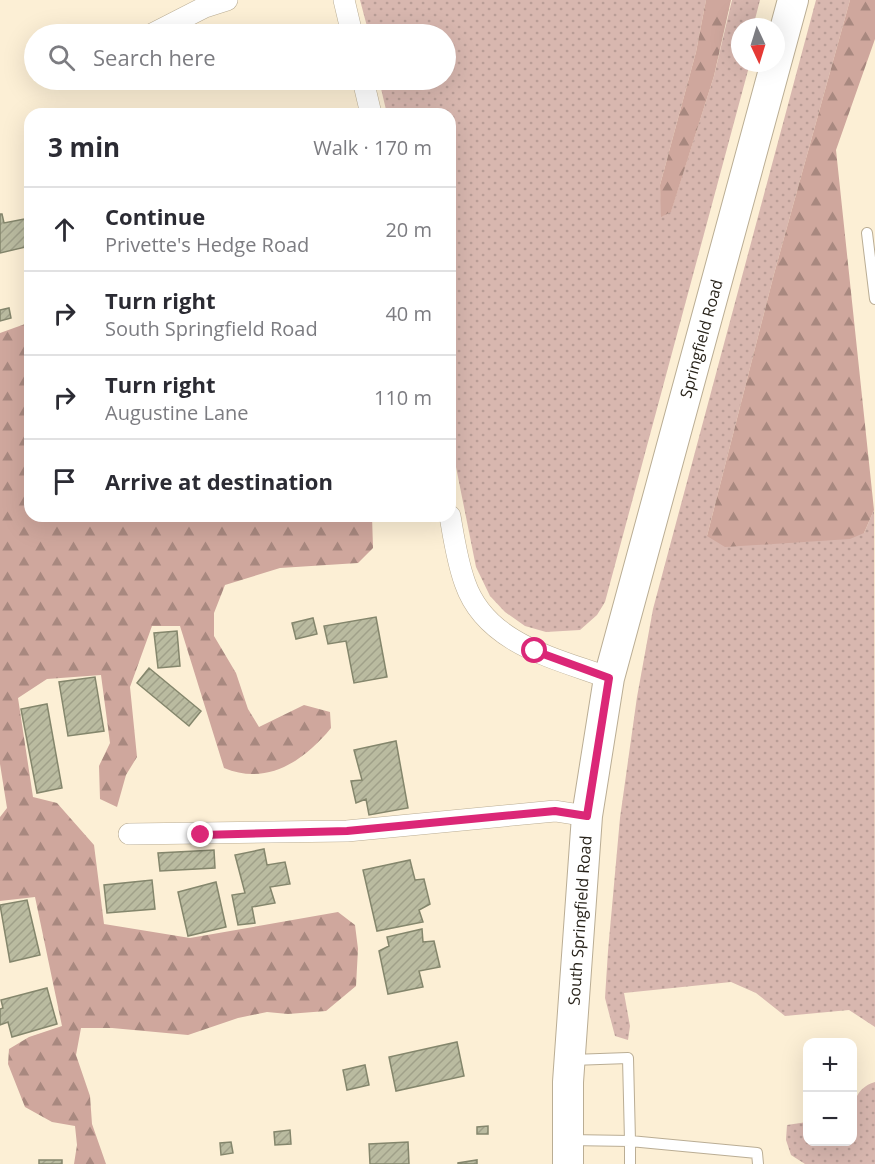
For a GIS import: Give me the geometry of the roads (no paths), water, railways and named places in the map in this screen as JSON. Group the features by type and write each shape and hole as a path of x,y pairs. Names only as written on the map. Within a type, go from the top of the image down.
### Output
{"main road":[{"name":"Springfield Road","path":"609,678 794,0"},
{"name":"South Springfield Road","path":"568,1152 570,1060 587,816 609,678"}],"street":[{"path":"172,24 205,7 227,0"},
{"path":"344,0 350,24"},
{"path":"365,90 370,108"},
{"path":"451,522 465,585 482,615 504,635 535,651 609,678"},
{"path":"129,834 337,832 555,811 587,816"}],"lane":[{"path":"867,233 875,299"},
{"path":"570,1060 628,1058 630,1164"},
{"path":"568,1152 630,1141 757,1153 758,1164"}]}
